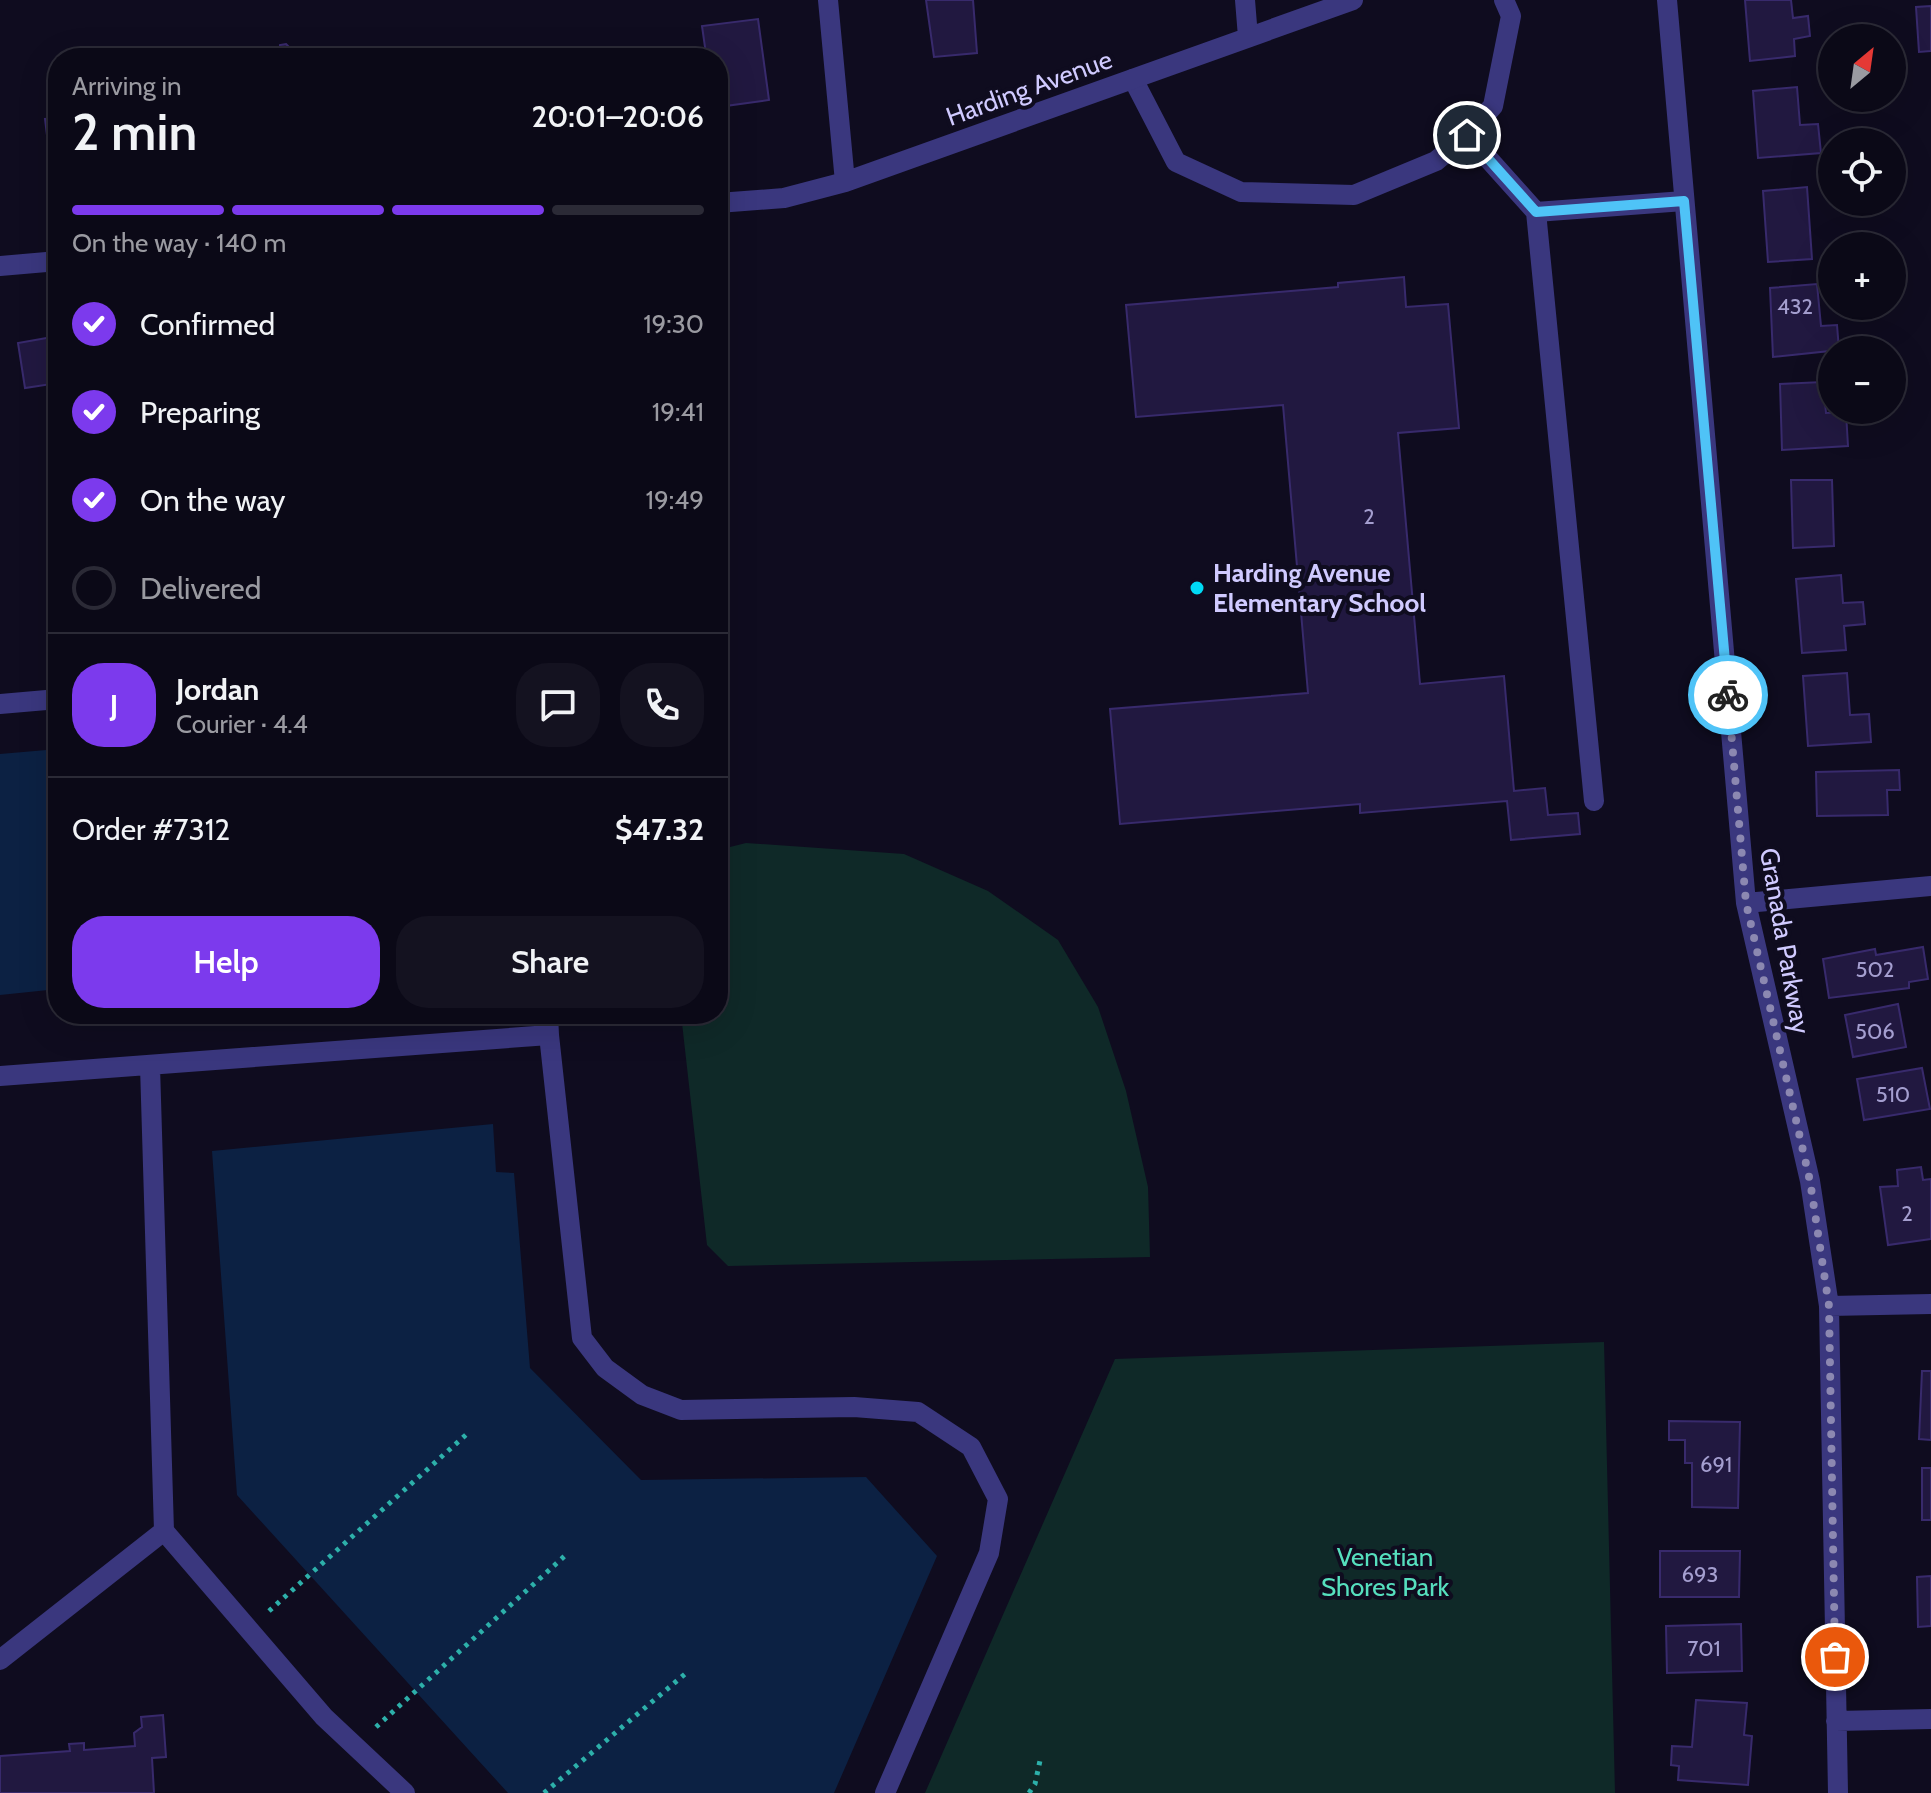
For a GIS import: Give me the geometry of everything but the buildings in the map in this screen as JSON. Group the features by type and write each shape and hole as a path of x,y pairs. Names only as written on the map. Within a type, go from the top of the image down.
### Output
{"street":[{"path":"828,0 845,182"},
{"path":"1245,0 1248,37"},
{"name":"Harding Avenue","path":"728,202 784,198 845,182 1353,0"},
{"path":"1133,79 1176,162 1241,192 1354,195 1436,161 1467,135 1493,106 1511,16 1504,0"},
{"name":"Granada Parkway","path":"1667,0 1746,903 1810,1181 1829,1306 1838,1793"},
{"path":"1467,135 1536,212 1594,801"},
{"path":"1536,212 1684,201"},
{"path":"0,266 48,262"},
{"path":"0,704 48,700"},
{"path":"1746,903 1931,886"},
{"path":"0,1076 150,1066 549,1024 582,1338 605,1368 642,1395 681,1410 854,1407 918,1412 971,1447 998,1499 989,1553 885,1793"},
{"path":"150,1066 164,1531 324,1717 405,1793"},
{"path":"1829,1306 1931,1304"},
{"path":"0,1660 164,1531"},
{"path":"1836,1721 1931,1719"}],"path":[{"path":"248,1629 468,1433"},
{"path":"355,1745 568,1553"},
{"path":"544,1793 685,1674"},
{"path":"1029,1793 1035,1784 1041,1756"}],"green space":[{"path":"746,843 904,854 988,891 1058,940 1098,1007 1126,1091 1148,1187 1150,1257 728,1266 707,1245 682,1024 728,1024 728,848"},
{"name":"Venetian Shores Park","path":"1604,1342 1615,1793 925,1793 1115,1359"}],"water":[{"path":"48,750 48,990 0,995 0,754"},
{"path":"493,1124 496,1172 514,1173 530,1368 641,1480 866,1477 937,1556 834,1793 508,1793 237,1495 212,1151"}],"way so far":[{"path":"1728,695 1746,903 1810,1181 1829,1306 1835,1657"}],"place":[{"name":"Harding Avenue Elementary School","path":"1197,588"}],"route":[{"path":"1467,135 1536,212 1684,201 1728,695"}]}
